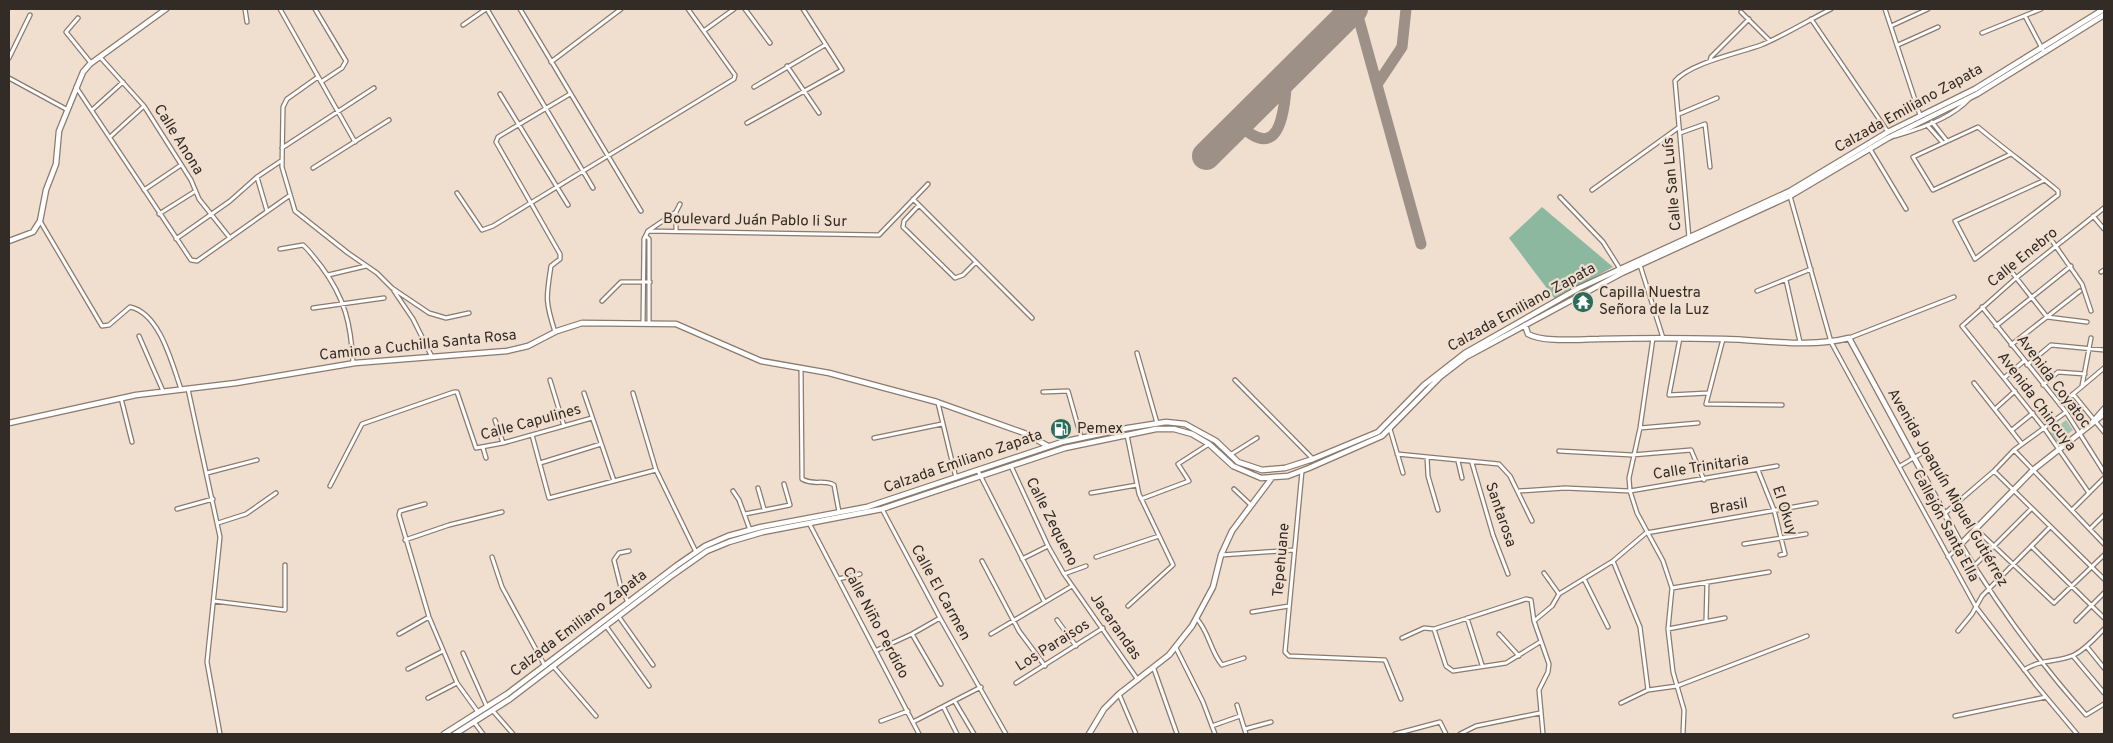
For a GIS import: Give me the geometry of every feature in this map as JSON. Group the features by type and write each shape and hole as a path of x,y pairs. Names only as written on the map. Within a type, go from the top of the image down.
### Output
{"main road":[{"path":"9,241 33,232 40,221 46,190 56,164 59,131 66,109 83,72 91,63 166,9"},
{"name":"Calzada Emiliano Zapata","path":"456,734 493,711 670,577 717,546 754,534 882,509 1048,446 1082,437 1157,423 1173,422 1196,428 1216,440 1230,455 1246,466 1262,470 1284,468 1378,432 1424,385 1453,360 1579,288 1774,202 1888,132 1975,89 2103,9"},
{"name":"Calzada Emiliano Zapata","path":"444,734 487,707 696,552 714,541 750,530 893,500 956,478 1011,466 1065,448 1156,429 1174,429 1192,434 1209,444 1233,466 1261,478 1271,479 1302,470 1382,436 1427,389 1456,364 1582,294 1689,239 1790,196 1888,138 1971,96 2104,15"},
{"path":"1525,319 1528,334 1534,338 1680,338 1800,342 1831,342 1849,338"},
{"name":"Camino a Cuchilla Santa Rosa","path":"9,423 121,398 353,363 507,351 528,346 556,332 582,323 649,323 676,324 761,361 801,367 938,402 1024,433 1048,446"},
{"name":"Avenida Joaquín Miguel Gutiérrez","path":"1849,338 1961,544"},
{"path":"2094,422 2104,409"},
{"path":"1961,544 2033,470 2104,414"},
{"path":"1261,478 1259,474 1262,470"},
{"path":"1089,734 1104,709 1119,694 1154,669 1176,648 1196,618 1213,586 1221,555 1232,532 1271,479"}],"street":[{"path":"245,9 248,22"},
{"path":"280,9 355,142"},
{"path":"315,9 346,61 342,68 321,82"},
{"path":"463,25 487,9 593,188"},
{"path":"551,62 621,9"},
{"path":"457,193 482,230 531,204 557,186 734,79 735,75 705,30 688,9"},
{"path":"705,30 734,9"},
{"path":"745,9 770,43"},
{"path":"747,123 842,70 803,9"},
{"path":"1710,62 1770,41 1830,9"},
{"path":"1885,9 1920,115"},
{"path":"1891,26 1928,9"},
{"path":"1982,33 2041,9"},
{"path":"522,10 551,62 641,211"},
{"path":"1741,12 1770,41"},
{"path":"9,58 30,15"},
{"path":"2025,16 2044,52"},
{"path":"78,18 66,32 91,63"},
{"path":"1710,62 1711,57 1749,19"},
{"path":"1811,19 1888,132"},
{"path":"1898,45 1938,27"},
{"path":"754,87 825,45"},
{"name":"Calle Anona","path":"100,57 144,106 191,180 194,192 230,238"},
{"name":"Calle San Luís","path":"1689,239 1675,81 1679,76 1710,62"},
{"path":"788,66 819,113"},
{"path":"318,77 284,103 281,161 289,196 295,211 366,266 378,273 392,288 413,318 432,357"},
{"path":"9,78 66,109"},
{"path":"92,110 124,82"},
{"path":"76,87 176,240 194,262 289,196"},
{"path":"282,148 374,88"},
{"path":"500,94 568,205"},
{"path":"556,332 548,312 546,299 551,266 560,259 560,254 496,139 570,94"},
{"path":"1888,138 1927,125 1963,106 1971,96"},
{"path":"1678,114 1717,98"},
{"path":"110,137 144,106"},
{"path":"313,168 389,120"},
{"path":"1932,122 1945,142"},
{"path":"1680,133 1705,124 1710,167"},
{"path":"1927,125 1945,142"},
{"path":"2011,154 1932,190 1913,157 1978,127 2011,154 2045,180 2058,191 2058,195 1975,260 1955,221 2045,180"},
{"path":"1592,190 1679,128"},
{"path":"1870,149 1906,209"},
{"path":"176,240 230,201 257,177 281,161"},
{"path":"144,190 181,165"},
{"path":"257,177 267,211"},
{"name":"Boulevard Juán Pablo Ii Sur","path":"648,231 879,235 928,184"},
{"path":"159,214 194,192"},
{"name":"Callejón Santa Ella","path":"1790,196 1831,342 1976,607 2024,670 2077,734"},
{"path":"1560,197 1603,242 1620,269"},
{"path":"913,199 1032,318"},
{"path":"676,231 676,212 680,204"},
{"path":"919,206 904,221 903,227 944,269 957,279 976,262"},
{"name":"Calle Enebro","path":"1962,326 2016,278 2103,209"},
{"path":"643,323 644,239 648,231 676,212"},
{"path":"2093,216 2104,229"},
{"path":"40,221 102,326 109,325 130,307 136,308 158,328 181,389"},
{"path":"2048,235 2057,245 2082,284 2091,311"},
{"path":"646,236 649,239 649,323"},
{"path":"280,249 303,245 328,276 344,303 351,331 353,363"},
{"path":"1640,265 1663,338"},
{"path":"328,276 366,266"},
{"path":"2007,266 2047,317 2087,322"},
{"path":"1996,326 2071,266"},
{"path":"1757,291 1812,269"},
{"path":"1786,280 1800,342"},
{"path":"602,301 621,282 650,282"},
{"path":"392,288 438,317 446,318 469,313"},
{"path":"2011,345 2080,290"},
{"path":"313,308 384,298"},
{"path":"1849,338 1954,298"},
{"name":"Avenida Coyatoc","path":"1982,307 2066,412 2104,472"},
{"name":"Avenida Chincuya","path":"1962,326 2033,413 2089,493"},
{"path":"139,336 163,391"},
{"path":"1654,338 1640,428 1629,470 1630,491 1646,533 1663,561 1672,588 1668,629 1672,665 1684,710 1683,734"},
{"path":"1680,338 1669,395 1709,394"},
{"path":"2082,387 2091,338"},
{"path":"1723,339 1706,404 1782,405"},
{"path":"2027,365 2051,345 2104,350"},
{"path":"1137,353 1157,423"},
{"path":"2004,378 2024,361"},
{"path":"801,367 802,479 811,484 831,483 834,485 839,512"},
{"path":"2060,405 2104,368"},
{"path":"2043,385 2058,372 2085,374"},
{"path":"550,380 564,426"},
{"path":"1235,380 1313,458"},
{"path":"1974,383 2022,444"},
{"path":"188,389 220,537 207,662 220,734"},
{"path":"1043,392 1068,391 1082,437"},
{"path":"1995,409 2016,391"},
{"name":"Calle Capulines","path":"330,486 362,424 456,392 476,448 504,443 592,418"},
{"path":"584,393 614,481"},
{"path":"633,393 656,470 696,552"},
{"path":"2073,394 2098,428 2104,432"},
{"path":"121,398 132,442"},
{"path":"938,402 956,478"},
{"path":"1944,514 1994,471 2014,450 2066,412"},
{"path":"2012,430 2033,413"},
{"path":"495,420 504,443"},
{"path":"1640,428 1698,423"},
{"path":"874,438 942,424"},
{"path":"1390,429 1402,473"},
{"path":"532,435 550,498 656,470"},
{"path":"1127,435 1141,499 1173,565 1128,606"},
{"path":"1230,455 1257,438"},
{"path":"540,463 602,444"},
{"path":"1141,499 1189,481 1178,464 1209,444"},
{"path":"483,448 486,458"},
{"path":"1558,450 1632,455 1691,450 1704,480"},
{"path":"1900,466 1927,450"},
{"path":"2014,450 2104,544"},
{"path":"1397,454 1472,463 1499,464 1510,476 1532,521"},
{"path":"1427,457 1428,476 1438,510"},
{"path":"207,473 257,460"},
{"path":"1458,461 1462,478"},
{"name":"Santarosa","path":"1472,463 1493,535 1508,574"},
{"name":"Calle Zequeno","path":"1011,466 1048,546 1072,586"},
{"name":"Calle Trinitaria","path":"1519,492 1565,488 1630,491 1704,480 1777,466"},
{"name":"Tepehuane","path":"1302,470 1285,652 1289,656 1385,660 1401,699"},
{"name":"El Okuy","path":"1758,470 1774,510 1782,539 1785,554 1780,555"},
{"path":"1994,471 2104,579"},
{"path":"979,473 1044,601"},
{"path":"2072,510 2104,478"},
{"path":"745,514 790,505 784,484"},
{"path":"1091,493 1137,485"},
{"path":"758,488 764,509"},
{"path":"1234,489 1251,505"},
{"path":"733,491 745,514 750,530"},
{"path":"218,523 246,514 276,493"},
{"path":"177,509 213,499"},
{"name":"Brasil","path":"1646,533 1816,503"},
{"path":"425,504 399,513 429,617 457,683 478,713"},
{"name":"Calle El Carmen","path":"882,509 940,618 981,687 1006,734"},
{"path":"1974,566 2031,509"},
{"path":"406,540 449,525 502,512"},
{"path":"2090,528 2104,515"},
{"name":"Calle Niño Perdido","path":"809,523 877,650 919,734"},
{"path":"1958,632 1982,596 2050,528"},
{"path":"1976,529 2054,603 2104,555"},
{"path":"1534,621 1552,606 1559,594 1613,561 1646,533"},
{"path":"1744,544 1806,534"},
{"path":"1096,557 1159,536"},
{"path":"1948,557 1961,544"},
{"name":"Avenida Joaquín Miguel Gutiérrez","path":"1961,544 1989,590 2041,661 2087,716 2104,704"},
{"path":"1022,559 1048,546"},
{"path":"2032,547 2104,618"},
{"path":"1221,555 1294,550"},
{"path":"628,602 621,588 614,560 619,553 629,552"},
{"path":"492,557 502,587 544,666"},
{"path":"982,560 1014,622 1045,666"},
{"path":"1613,561 1640,627 1648,690"},
{"path":"214,601 285,610 285,565"},
{"path":"1064,574 1086,566"},
{"path":"1672,588 1769,572"},
{"path":"1544,573 1559,594"},
{"path":"838,578 860,574"},
{"path":"1584,578 1608,627"},
{"path":"1706,621 1707,582"},
{"path":"991,634 1072,586"},
{"name":"Jacarandas","path":"1072,586 1138,680"},
{"path":"2076,621 2104,593"},
{"path":"1402,638 1424,628 1434,629 1528,598 1531,600 1534,621 1549,664 1548,672 1539,690 1542,734"},
{"path":"1252,612 1289,606"},
{"path":"399,634 429,617"},
{"path":"619,617 653,665"},
{"path":"877,650 912,634 940,618"},
{"path":"1196,618 1204,627 1208,642 1222,665 1244,658"},
{"path":"1466,618 1482,665"},
{"path":"1668,629 1725,618"},
{"path":"1057,620 1076,646"},
{"path":"606,626 649,686"},
{"name":"Los Paraisos","path":"1016,683 1103,628"},
{"path":"1434,629 1446,666 1453,671 1482,665 1506,663 1540,642"},
{"path":"2024,670 2041,661 2073,656 2086,647 2104,629"},
{"path":"912,634 941,684"},
{"path":"1499,634 1520,656"},
{"path":"1621,703 1648,690 1677,686 1807,636"},
{"path":"2086,647 2104,667"},
{"path":"1176,648 1215,734"},
{"path":"408,669 443,651"},
{"path":"463,653 487,707"},
{"path":"2073,656 2104,693"},
{"path":"553,666 596,716"},
{"path":"1154,669 1177,734"},
{"path":"428,698 457,683"},
{"path":"913,722 944,708 981,687"},
{"path":"1119,694 1136,734"},
{"path":"1955,716 2046,697"},
{"path":"955,702 974,734"},
{"path":"1237,705 1246,734"},
{"path":"944,708 956,734"},
{"path":"493,711 513,734"},
{"path":"882,721 908,711"},
{"path":"1460,734 1476,726 1540,713"},
{"path":"1212,726 1240,716"},
{"path":"474,722 483,734"},
{"path":"1244,729 1270,722"},
{"path":"1395,734 1440,722 1446,734"}],"green space":[{"path":"1542,207 1613,267 1555,299 1509,238"},
{"path":"2066,420 2073,430 2057,442 2050,432"}],"taxiway":[{"path":"1356,9 1421,244"},
{"path":"1378,83 1402,47 1406,9"},
{"path":"1239,124 1253,135 1264,139 1273,135 1282,115 1287,75"}],"runway":[{"path":"1206,156 1354,9"}],"place":[{"name":"Capilla Nuestra Señora de la Luz","path":"1583,302"},
{"name":"Pemex","path":"1061,429"}]}
